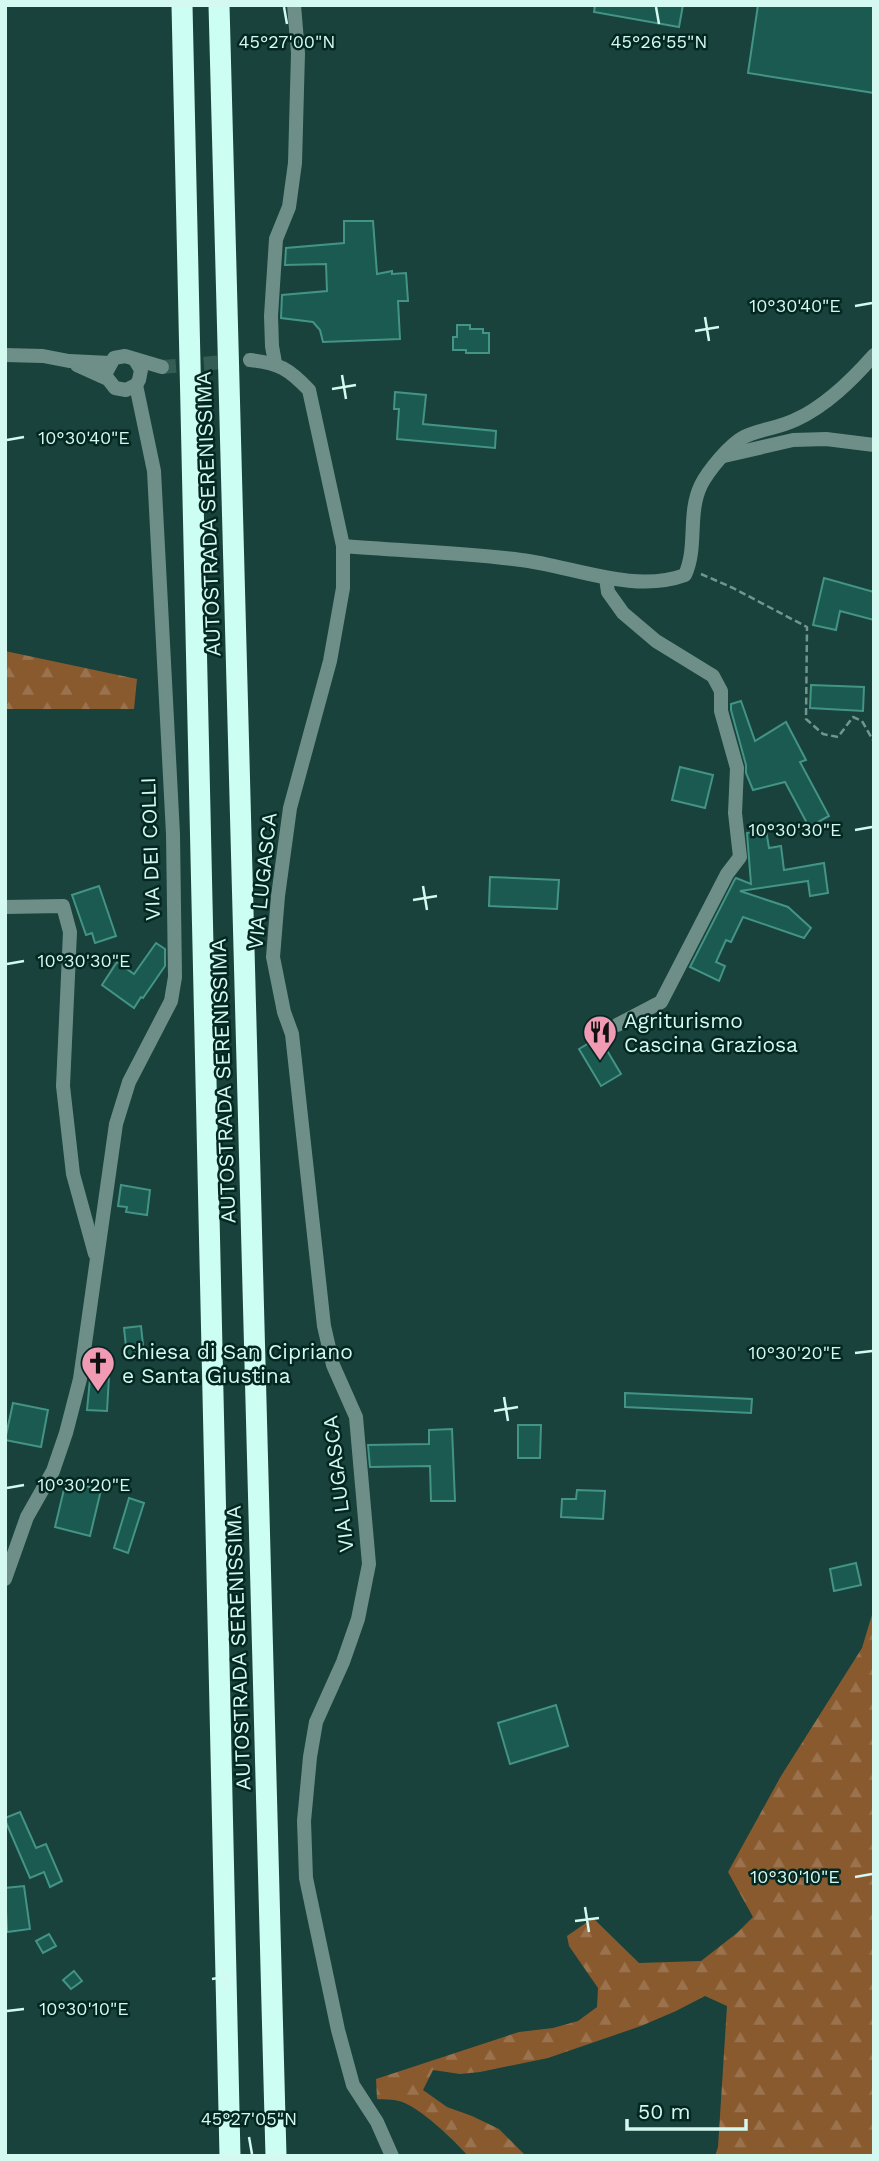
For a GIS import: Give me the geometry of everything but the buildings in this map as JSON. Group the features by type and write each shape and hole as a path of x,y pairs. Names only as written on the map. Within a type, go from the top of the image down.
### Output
{"highway":[{"name":"AUTOSTRADA SERENISSIMA","path":"182,5 230,2156"},
{"name":"AUTOSTRADA SERENISSIMA","path":"219,5 276,2156"}],"street":[{"path":"250,360 275,363 271,316 276,239 289,207 295,163 298,53 295,5"},
{"path":"5,355 110,362 125,356 162,367 126,390 121,390 115,388 108,379 69,361"},
{"path":"343,546 523,560 606,578 673,579 685,575 691,562 693,504 702,483 722,456 742,437 796,420 840,391 874,355"},
{"path":"135,360 139,364 138,380"},
{"path":"108,379 110,362"},
{"name":"VIA LUGASCA","path":"275,363 309,390 343,546 343,589 330,661 290,808 273,957 284,1012 292,1034 324,1326 333,1364 356,1417 369,1564 358,1619 343,1662 316,1722 304,1821 306,1878 338,2029 353,2085 377,2122 392,2156"},
{"name":"VIA DEI COLLI","path":"5,1579 9,1551 53,1471 66,1433 80,1379 116,1124 129,1082 171,1001 175,977 173,834 154,471 138,380"},
{"path":"121,390 143,420"},
{"path":"722,456 793,440 826,439 874,445"},
{"path":"606,578 608,593 623,613 656,641 713,676 721,691 721,711 737,768 735,813 740,857 727,874 661,1002 617,1025"},
{"path":"5,907 63,906 70,932 63,1086 73,1174 97,1259"}],"path":[{"path":"687,569 733,588 807,627 806,719 823,734 838,737 853,717 862,721 874,742"}],"green space":[{"path":"5,651 137,679 134,709 5,709"},
{"path":"874,1608 874,2156 715,2156 718,2147 727,2006 705,1996 641,2026 548,2058 480,2072 460,2074 433,2070 423,2090 447,2107 499,2129 526,2156 468,2156 416,2109 399,2101 377,2099 376,2079 519,2032 553,2028 578,2021 597,2007 598,1988 569,1946 567,1936 593,1918 639,1963 701,1961 737,1933 753,1917 728,1872 781,1776 862,1648"}],"tunnel":[{"path":"162,367 250,360"}],"place":[{"name":"Agriturismo Cascina Graziosa","path":"600,1062"},
{"name":"Chiesa di San Cipriano e Santa Giustina","path":"98,1393"}]}
